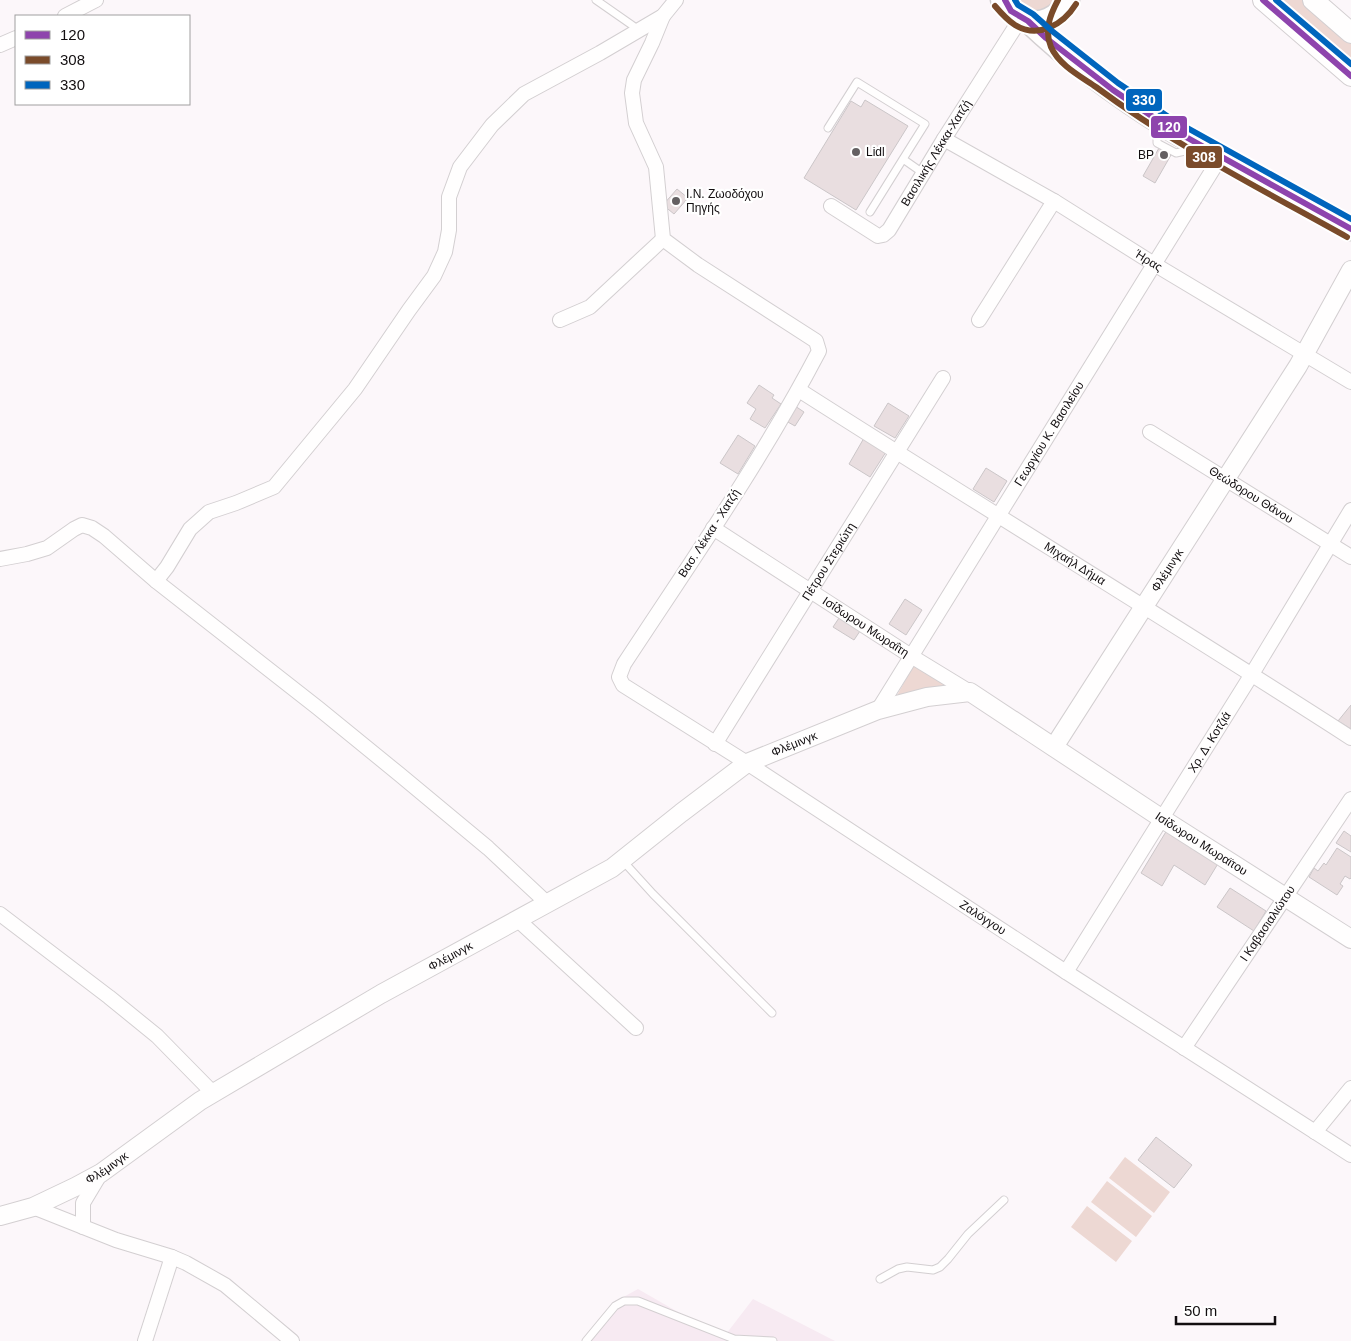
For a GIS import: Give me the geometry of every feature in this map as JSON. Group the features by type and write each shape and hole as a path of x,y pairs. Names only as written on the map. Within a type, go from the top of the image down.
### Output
{"main road":[{"path":"1263,0 1351,76"},
{"path":"1313,0 1351,33"},
{"path":"1014,10 1035,22 1050,19 1062,11 1067,2"},
{"path":"1066,53 1060,45 1056,31 1059,17 1067,2"},
{"path":"1014,10 1046,38 1113,90 1158,120 1211,152 1351,229"}],"street":[{"path":"67,15 96,0"},
{"path":"560,320 590,307 663,239 656,167 636,123 632,93 634,80 663,16 676,0"},
{"name":"Βασιλικής Λέκκα-Χατζή","path":"831,206 878,236 883,235 889,230 944,139 1014,10"},
{"path":"156,581 167,567 190,529 209,512 274,487 356,389 434,276 445,252 449,230 449,197 460,167 492,125 524,94 663,16"},
{"path":"0,45 15,38"},
{"name":"Ήρας","path":"944,139 1054,201 1154,264 1351,382"},
{"name":"Γεωργίου Κ. Βασιλείου","path":"878,710 1154,264 1211,152"},
{"path":"979,320 1054,201"},
{"name":"Βασ. Λέκκα - Χατζή","path":"619,677 624,664 713,528 799,390 819,351 816,341 698,265 663,239"},
{"name":"Φλέμινγκ","path":"1054,747 1305,354 1351,270"},
{"name":"Πέτρου Στεριώτη","path":"715,744 943,378"},
{"name":"Μιχαήλ Δήμα","path":"799,390 1351,738"},
{"name":"Θεώδορου Θάνου","path":"1150,432 1351,557"},
{"name":"Χρ. Δ. Κοτζιά","path":"1066,972 1252,674 1351,510"},
{"path":"0,559 46,548 82,525 92,528 399,774 488,848 547,903"},
{"name":"Ισίδωρου Μωραΐτη","path":"713,528 810,592 970,692"},
{"name":"Ζαλόγγου","path":"619,677 623,685 747,763 1066,972 1351,1155"},
{"path":"970,692 1054,747"},
{"name":"Φλέμινγκ","path":"0,1216 33,1207 75,1188 100,1173 200,1100 381,994 596,878 623,860 747,763 878,710 927,697 970,692"},
{"name":"Ισίδωρου Μωραϊτου","path":"1054,747 1161,818 1351,939"},
{"name":"Ι Καβασιαλιώτου","path":"1184,1048 1351,799"},
{"path":"0,914 109,997 150,1031 213,1093"},
{"path":"518,920 636,1028"},
{"path":"1315,1132 1351,1088"},
{"path":"83,1228 83,1203 100,1173"},
{"path":"33,1207 116,1240 172,1257 225,1284 292,1341"},
{"path":"145,1341 172,1257"}],"lane":[{"path":"596,0 639,30"},
{"path":"828,128 857,82 925,124 870,212"},
{"path":"903,160 924,173"},
{"path":"623,860 653,894 772,1013"},
{"path":"880,1279 898,1269 907,1267 933,1270 940,1267 968,1234 1004,1200"},
{"path":"586,1341 614,1306 624,1301 638,1301 734,1339 773,1341"}],"shaded area":[{"path":"1011,0 1060,0 1034,16"},
{"path":"1274,0 1304,0 1351,41 1351,67"},
{"path":"915,666 950,687 895,699 912,668"},
{"path":"1125,1157 1170,1192 1154,1213 1109,1178"},
{"path":"1107,1181 1152,1216 1136,1237 1091,1202"},
{"path":"1087,1206 1132,1241 1116,1262 1071,1227"},
{"path":"638,1289 723,1338 753,1299 835,1341 588,1341 618,1300"}],"building":[{"name":"Lidl","path":"865,100 908,126 856,210 804,178 851,101 861,107"},
{"path":"1159,148 1171,155 1155,183 1143,176"},
{"name":"Ι.Ν. Ζωοδόχου Πηγής","path":"677,189 688,198 674,214 663,205"},
{"path":"759,385 774,395 772,398 781,404 765,428 750,419 756,409 747,403"},
{"path":"888,403 909,416 895,438 874,426"},
{"path":"795,406 804,412 795,426 786,421"},
{"path":"738,435 755,446 738,474 720,463"},
{"path":"864,438 886,452 870,477 849,464"},
{"path":"986,468 1007,481 994,502 973,489"},
{"path":"905,599 922,610 906,635 889,624"},
{"path":"839,618 860,631 854,640 833,627"},
{"path":"1351,705 1351,729 1338,721"},
{"path":"1167,830 1219,862 1205,885 1174,865 1162,886 1141,873"},
{"path":"1344,831 1351,836 1351,852 1336,843"},
{"path":"1337,848 1351,857 1351,878 1345,876 1340,884 1343,886 1337,895 1309,877 1314,868 1318,871 1324,863 1326,865"},
{"path":"1230,888 1266,911 1254,931 1217,907"},
{"path":"1156,1137 1192,1165 1174,1188 1138,1160"}],"transit line":[{"name":"120","path":"1005,0 1011,11 1028,21 1046,38 1113,90 1168,127 1351,229"},
{"name":"330","path":"1015,0 1018,5 1033,14 1118,83 1173,120 1351,219"},
{"name":"308","path":"1058,0 1049,23 1049,41 1059,59 1070,70 1187,147 1347,237"},
{"name":"120","path":"1263,0 1351,76"},
{"name":"330","path":"1276,0 1351,64"},
{"name":"308","path":"995,6 1015,25 1032,31 1049,28 1057,24 1071,12 1076,4"}],"place":[{"name":"Lidl","path":"856,152"},
{"name":"BP","path":"1164,155"},
{"name":"Ι.Ν. Ζωοδόχου Πηγής","path":"676,201"}]}
